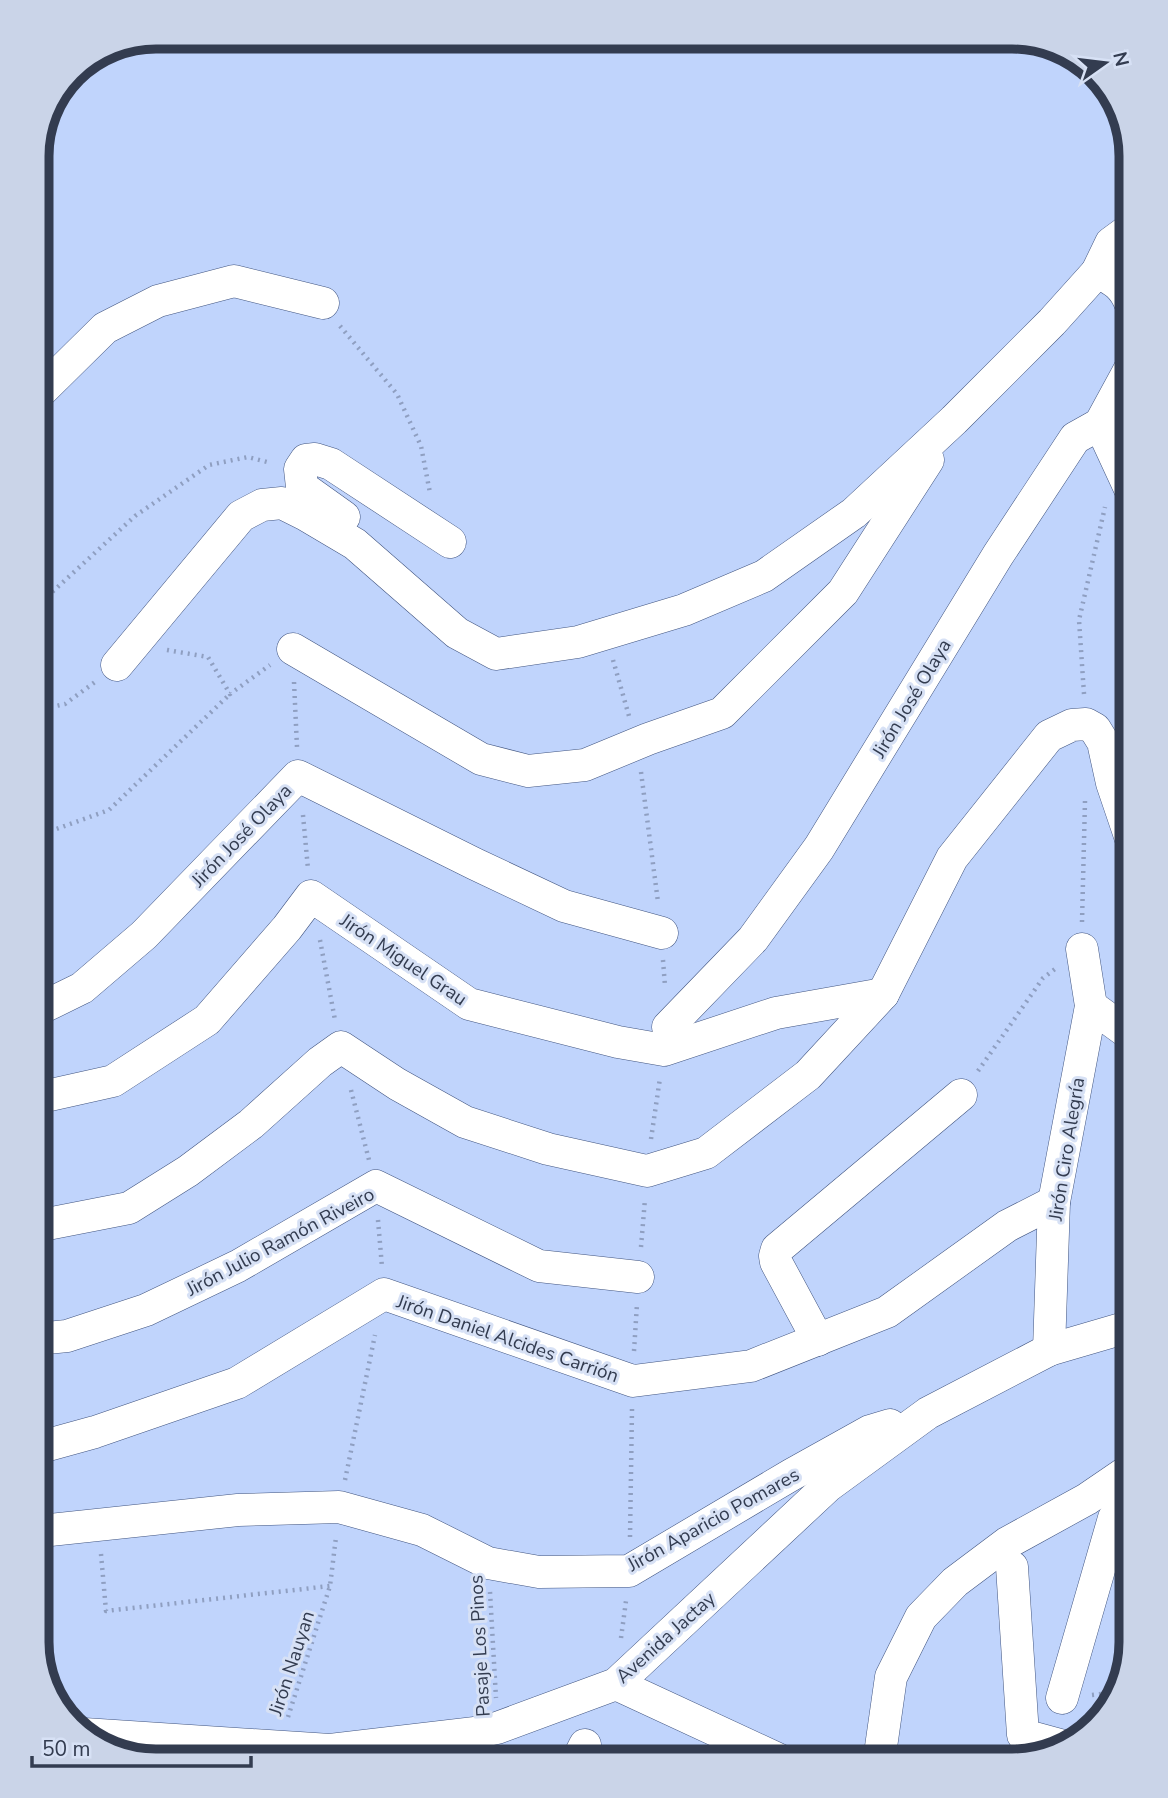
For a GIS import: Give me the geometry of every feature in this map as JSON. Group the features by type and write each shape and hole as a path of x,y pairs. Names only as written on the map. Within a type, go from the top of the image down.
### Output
{"street":[{"path":"117,665 241,516 262,505 282,503 355,544 457,633 496,654 578,642 684,610 764,576 854,513 954,420 1052,323 1097,272 1111,243 1119,237"},
{"path":"1097,272 1113,279 1119,285"},
{"path":"49,383 105,328 159,301 234,281 323,303"},
{"path":"1119,389 1100,424 1119,465"},
{"path":"293,649 481,759 528,771 584,765 722,713 842,592 954,420"},
{"name":"Jirón José Olaya","path":"668,1027 752,939 819,848 998,555 1067,450 1075,438 1100,424"},
{"path":"355,544 344,517 302,487 300,469 306,460 315,459 331,464 450,542"},
{"path":"49,1224 129,1208 188,1171 251,1124 320,1062 341,1047 397,1084 465,1122 548,1149 647,1171 706,1153 808,1075 883,994 952,858 1049,736 1072,725 1086,724 1095,729 1103,742 1119,804"},
{"name":"Jirón José Olaya","path":"49,1004 82,988 144,935 298,776 564,906 662,933"},
{"name":"Jirón Miguel Grau","path":"49,1095 113,1081 207,1020 287,928 311,896 469,1004 618,1042 664,1050 776,1013 883,994"},
{"name":"Jirón Ciro Alegría","path":"1049,1350 1054,1202 1091,1006 1082,949"},
{"path":"1091,1006 1119,1026"},
{"path":"818,1340 776,1262 777,1249 961,1095"},
{"name":"Jirón Julio Ramón Riveiro","path":"49,1338 68,1336 146,1310 238,1266 376,1186 539,1266 638,1277"},
{"name":"Jirón Daniel Alcides Carrión","path":"49,1445 95,1432 237,1383 384,1294 633,1381 751,1366 887,1312 1007,1226 1054,1202"},
{"name":"Avenida Jactay","path":"339,1749 497,1728 616,1684 828,1486 928,1413 1049,1350 1119,1330"},
{"name":"Jirón Aparicio Pomares","path":"49,1530 238,1510 339,1507 422,1530 488,1563 539,1572 629,1571 870,1431 928,1413"},
{"path":"881,1749 891,1677 921,1617 955,1583 1007,1543 1087,1499 1119,1486"},
{"path":"1062,1698 1119,1506"},
{"path":"1012,1567 1023,1735 1049,1742"},
{"path":"616,1684 756,1749"},
{"name":"Avenida Jactay","path":"104,1735 313,1749"}],"path":[{"path":"323,303 397,394 421,446 431,498 402,510"},
{"path":"49,595 135,516 209,465 248,457 300,469"},
{"path":"158,616 160,649 208,657 230,694"},
{"path":"49,832 109,810 230,694 293,649"},
{"path":"293,649 298,776"},
{"path":"49,707 65,704 117,665"},
{"path":"961,1095 1043,978 1082,949"},
{"name":"Jirón Nauyan","path":"98,1525 106,1611 330,1586 278,1747"},
{"name":"Pasaje Los Pinos","path":"488,1563 497,1728"}]}
